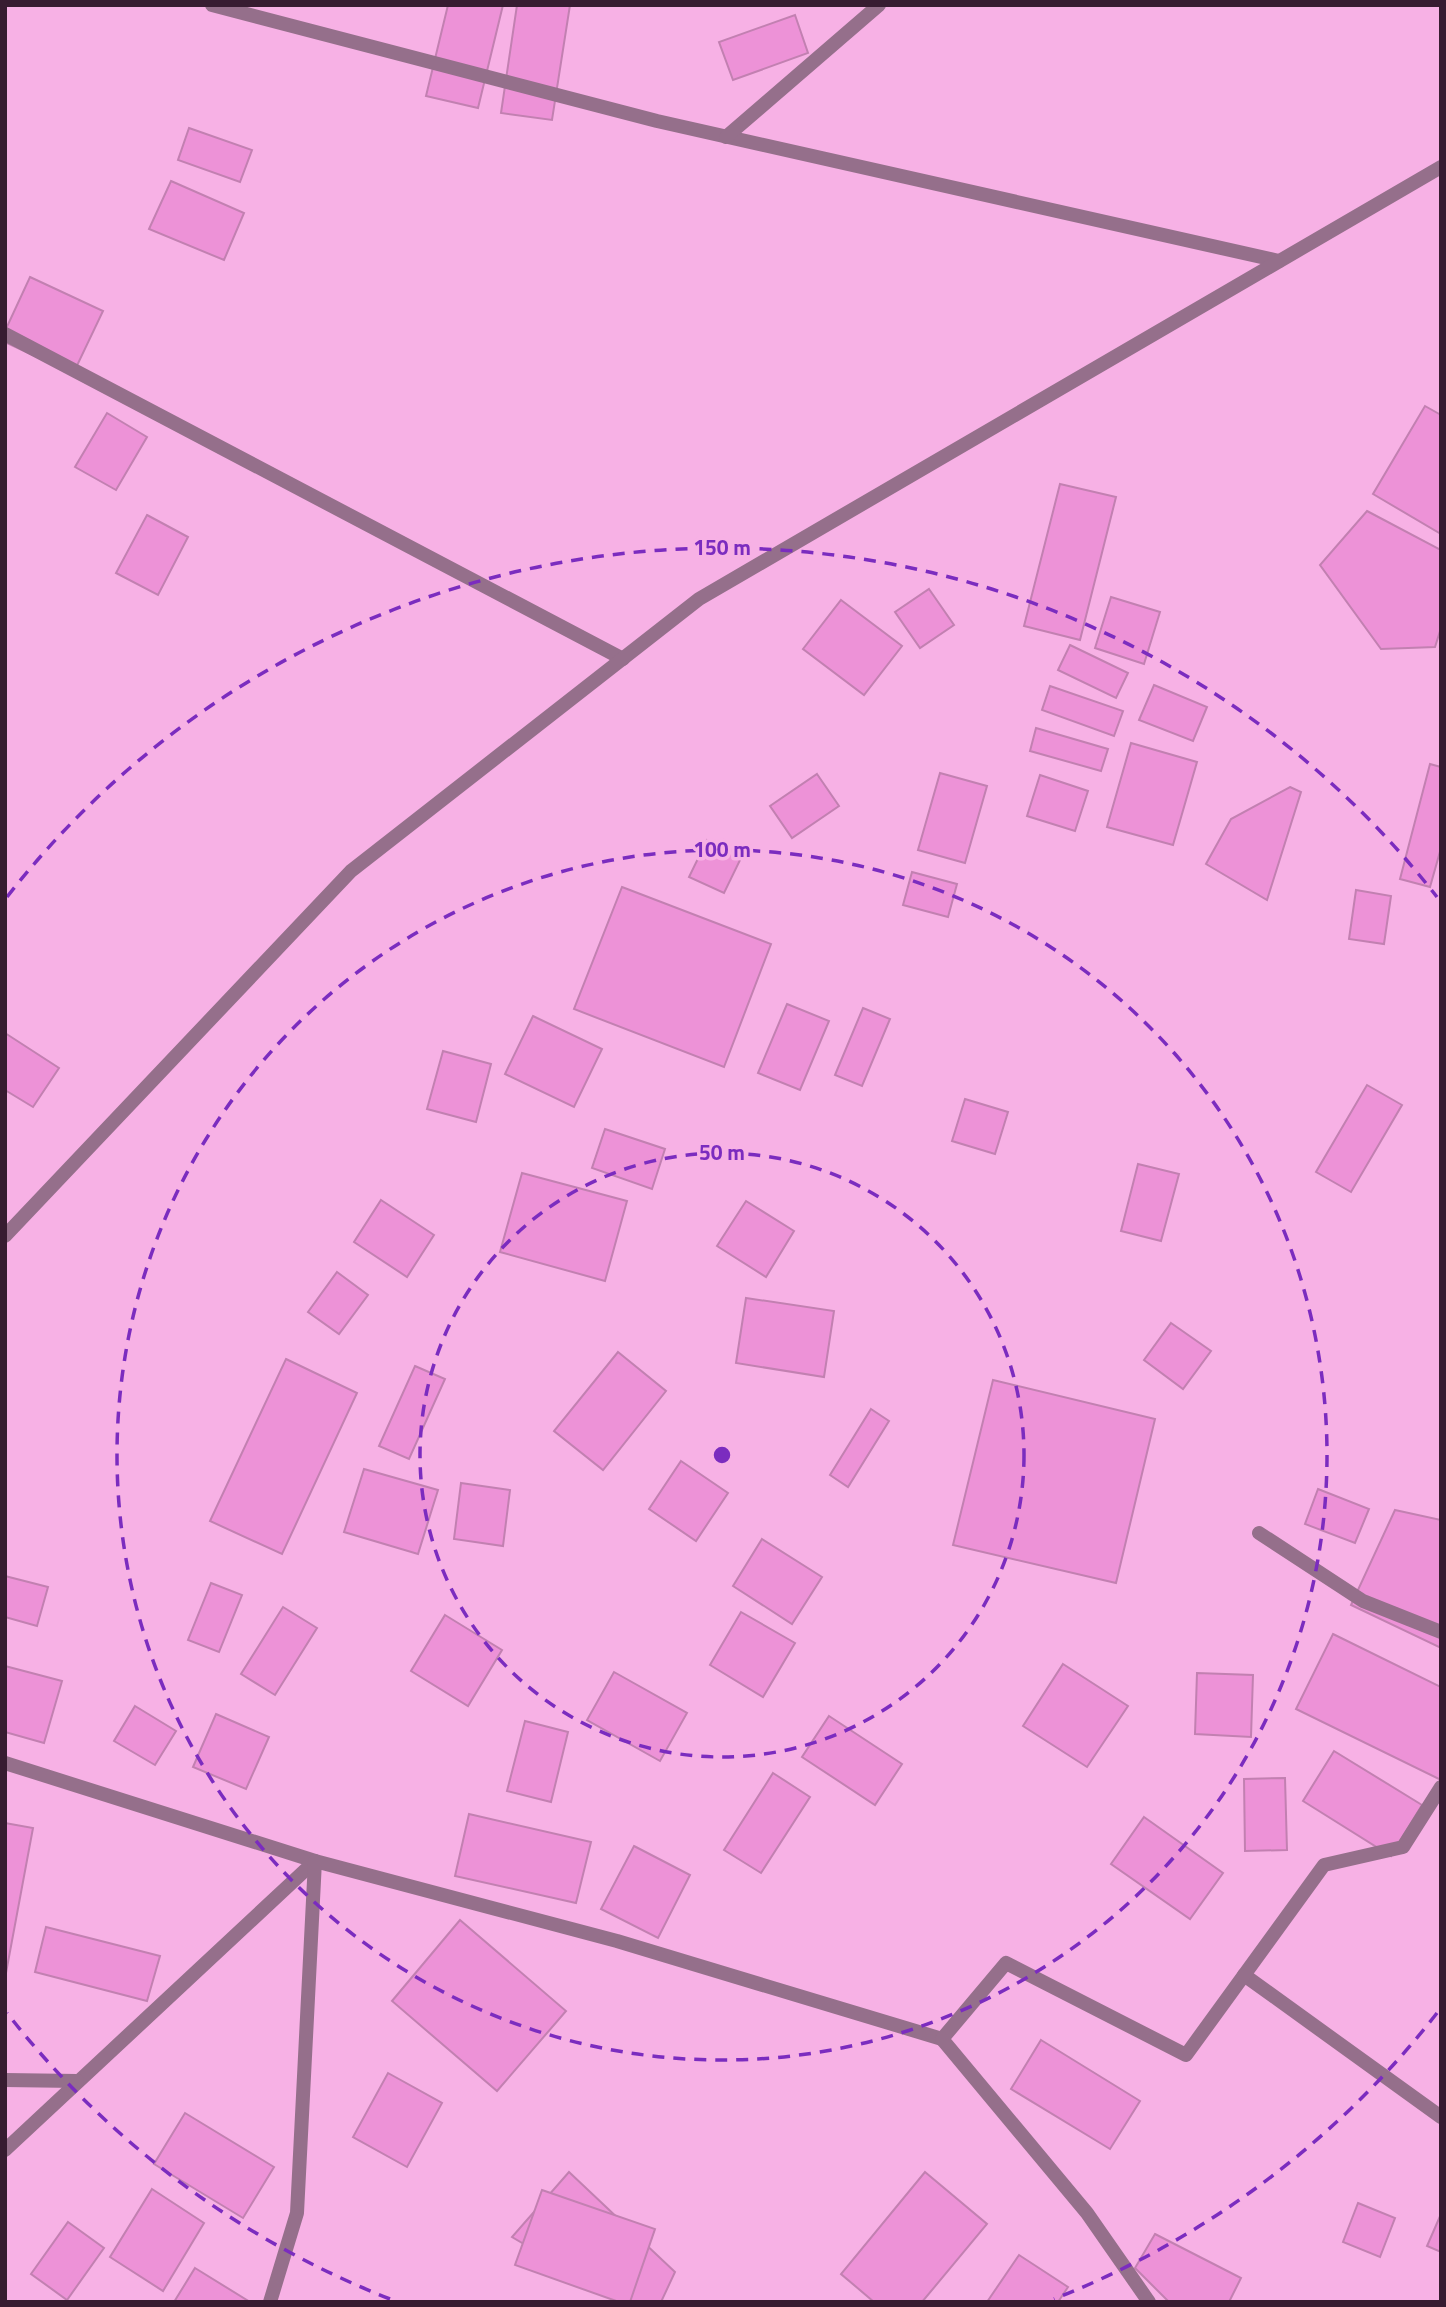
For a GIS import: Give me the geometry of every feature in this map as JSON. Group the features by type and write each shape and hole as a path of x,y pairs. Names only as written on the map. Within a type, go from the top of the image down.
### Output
{"street":[{"path":"212,5 726,137 1279,261"},
{"path":"726,137 879,5"},
{"path":"5,1236 351,871 699,599 1441,167"},
{"path":"5,334 624,659"},
{"path":"1259,1534 1363,1601 1441,1632"},
{"path":"5,1763 315,1861 617,1941 942,2039 1087,2213 1149,2302"},
{"path":"942,2039 1006,1963 1186,2055 1324,1865 1403,1847 1441,1787"},
{"path":"5,2150 315,1861"},
{"path":"270,2302 297,2213 315,1861"},
{"path":"1244,1975 1441,2118"},
{"path":"5,2080 77,2081"}],"building":[{"path":"448,5 503,5 478,108 426,96"},
{"path":"517,5 570,5 552,120 501,113"},
{"path":"795,15 808,53 733,80 719,42"},
{"path":"189,128 252,150 240,182 178,160"},
{"path":"171,181 244,213 224,260 149,229"},
{"path":"30,277 103,311 73,374 5,342 5,331"},
{"path":"1425,406 1441,415 1441,534 1373,494"},
{"path":"107,413 147,437 116,490 75,467"},
{"path":"1060,484 1116,497 1080,640 1024,626"},
{"path":"1367,511 1441,550 1441,628 1435,647 1381,649 1320,565"},
{"path":"147,515 188,537 158,595 116,573"},
{"path":"929,589 954,625 920,648 895,612"},
{"path":"1111,597 1160,612 1144,664 1095,648"},
{"path":"841,600 902,646 864,695 803,649"},
{"path":"1070,645 1128,673 1116,698 1058,670"},
{"path":"1154,685 1207,707 1193,741 1139,720"},
{"path":"1050,686 1123,711 1114,736 1042,710"},
{"path":"1036,728 1108,749 1101,771 1030,751"},
{"path":"1131,743 1197,762 1173,845 1107,827"},
{"path":"1430,764 1441,767 1441,848 1430,887 1400,879"},
{"path":"940,773 987,786 965,863 918,850"},
{"path":"817,774 839,806 792,838 770,806"},
{"path":"1040,775 1088,791 1075,831 1027,816"},
{"path":"1290,787 1301,792 1267,900 1206,864 1231,819"},
{"path":"707,840 742,856 724,893 689,877"},
{"path":"912,872 957,884 948,917 903,905"},
{"path":"622,887 771,944 724,1067 574,1009"},
{"path":"1356,890 1391,896 1384,944 1349,939"},
{"path":"787,1004 829,1021 800,1090 758,1073"},
{"path":"863,1008 890,1019 862,1086 835,1075"},
{"path":"533,1016 602,1049 574,1107 505,1074"},
{"path":"5,1033 59,1068 33,1107 5,1090"},
{"path":"443,1051 491,1064 476,1122 427,1109"},
{"path":"1367,1085 1402,1105 1351,1192 1316,1172"},
{"path":"965,1099 1008,1112 995,1154 952,1141"},
{"path":"605,1129 665,1149 652,1189 592,1168"},
{"path":"1138,1164 1179,1174 1161,1241 1121,1231"},
{"path":"522,1173 627,1201 605,1281 500,1252"},
{"path":"381,1200 434,1235 407,1277 354,1242"},
{"path":"746,1201 794,1231 766,1277 717,1246"},
{"path":"337,1272 368,1295 339,1334 308,1312"},
{"path":"746,1298 834,1311 824,1377 736,1363"},
{"path":"1171,1323 1211,1351 1183,1389 1144,1360"},
{"path":"618,1352 666,1391 603,1470 554,1431"},
{"path":"286,1359 357,1393 282,1554 210,1521"},
{"path":"415,1366 445,1379 409,1459 379,1446"},
{"path":"993,1380 1155,1419 1116,1583 953,1545"},
{"path":"871,1409 889,1421 848,1487 830,1475"},
{"path":"681,1461 728,1493 696,1541 649,1509"},
{"path":"364,1469 438,1490 418,1554 344,1532"},
{"path":"461,1483 510,1490 503,1546 454,1539"},
{"path":"1318,1489 1369,1509 1355,1543 1305,1524"},
{"path":"1395,1510 1441,1520 1441,1648 1351,1605"},
{"path":"762,1539 822,1577 792,1624 733,1586"},
{"path":"5,1576 48,1587 37,1626 5,1617"},
{"path":"211,1583 242,1595 219,1652 188,1640"},
{"path":"283,1607 317,1628 275,1695 241,1674"},
{"path":"741,1612 795,1643 763,1697 710,1665"},
{"path":"445,1615 502,1650 468,1706 411,1671"},
{"path":"1333,1634 1441,1687 1441,1780 1296,1709"},
{"path":"1063,1664 1128,1706 1087,1767 1023,1726"},
{"path":"5,1666 62,1681 44,1743 5,1732"},
{"path":"614,1672 687,1713 660,1761 587,1720"},
{"path":"1197,1673 1253,1675 1251,1737 1195,1734"},
{"path":"135,1706 176,1731 155,1765 114,1741"},
{"path":"216,1714 269,1737 246,1789 193,1767"},
{"path":"829,1716 902,1764 875,1805 802,1757"},
{"path":"525,1721 568,1732 551,1802 507,1791"},
{"path":"1334,1751 1422,1805 1391,1856 1303,1801"},
{"path":"773,1773 810,1797 761,1873 724,1850"},
{"path":"1285,1778 1287,1850 1245,1851 1244,1779"},
{"path":"469,1814 591,1842 576,1903 455,1876"},
{"path":"1144,1817 1223,1873 1190,1919 1111,1864"},
{"path":"5,1823 33,1828 6,1973 5,1973"},
{"path":"634,1846 690,1875 658,1938 601,1909"},
{"path":"460,1920 566,2011 497,2091 392,2001"},
{"path":"46,1927 160,1956 147,2001 35,1972"},
{"path":"1041,2040 1140,2101 1110,2149 1011,2089"},
{"path":"388,2073 442,2103 407,2167 353,2137"},
{"path":"185,2113 274,2167 243,2218 154,2164"},
{"path":"569,2172 675,2272 661,2302 623,2302 512,2237"},
{"path":"925,2172 987,2224 922,2302 874,2302 841,2274"},
{"path":"152,2189 204,2223 163,2291 110,2257"},
{"path":"542,2190 655,2229 630,2302 619,2302 515,2265"},
{"path":"1358,2203 1395,2218 1380,2257 1343,2242"},
{"path":"1441,2214 1441,2252 1427,2246"},
{"path":"68,2222 104,2248 67,2300 31,2274"},
{"path":"1155,2234 1241,2278 1229,2302 1169,2302 1135,2268"},
{"path":"1019,2255 1068,2287 1058,2302 987,2302"},
{"path":"195,2268 250,2302 174,2302"}]}
